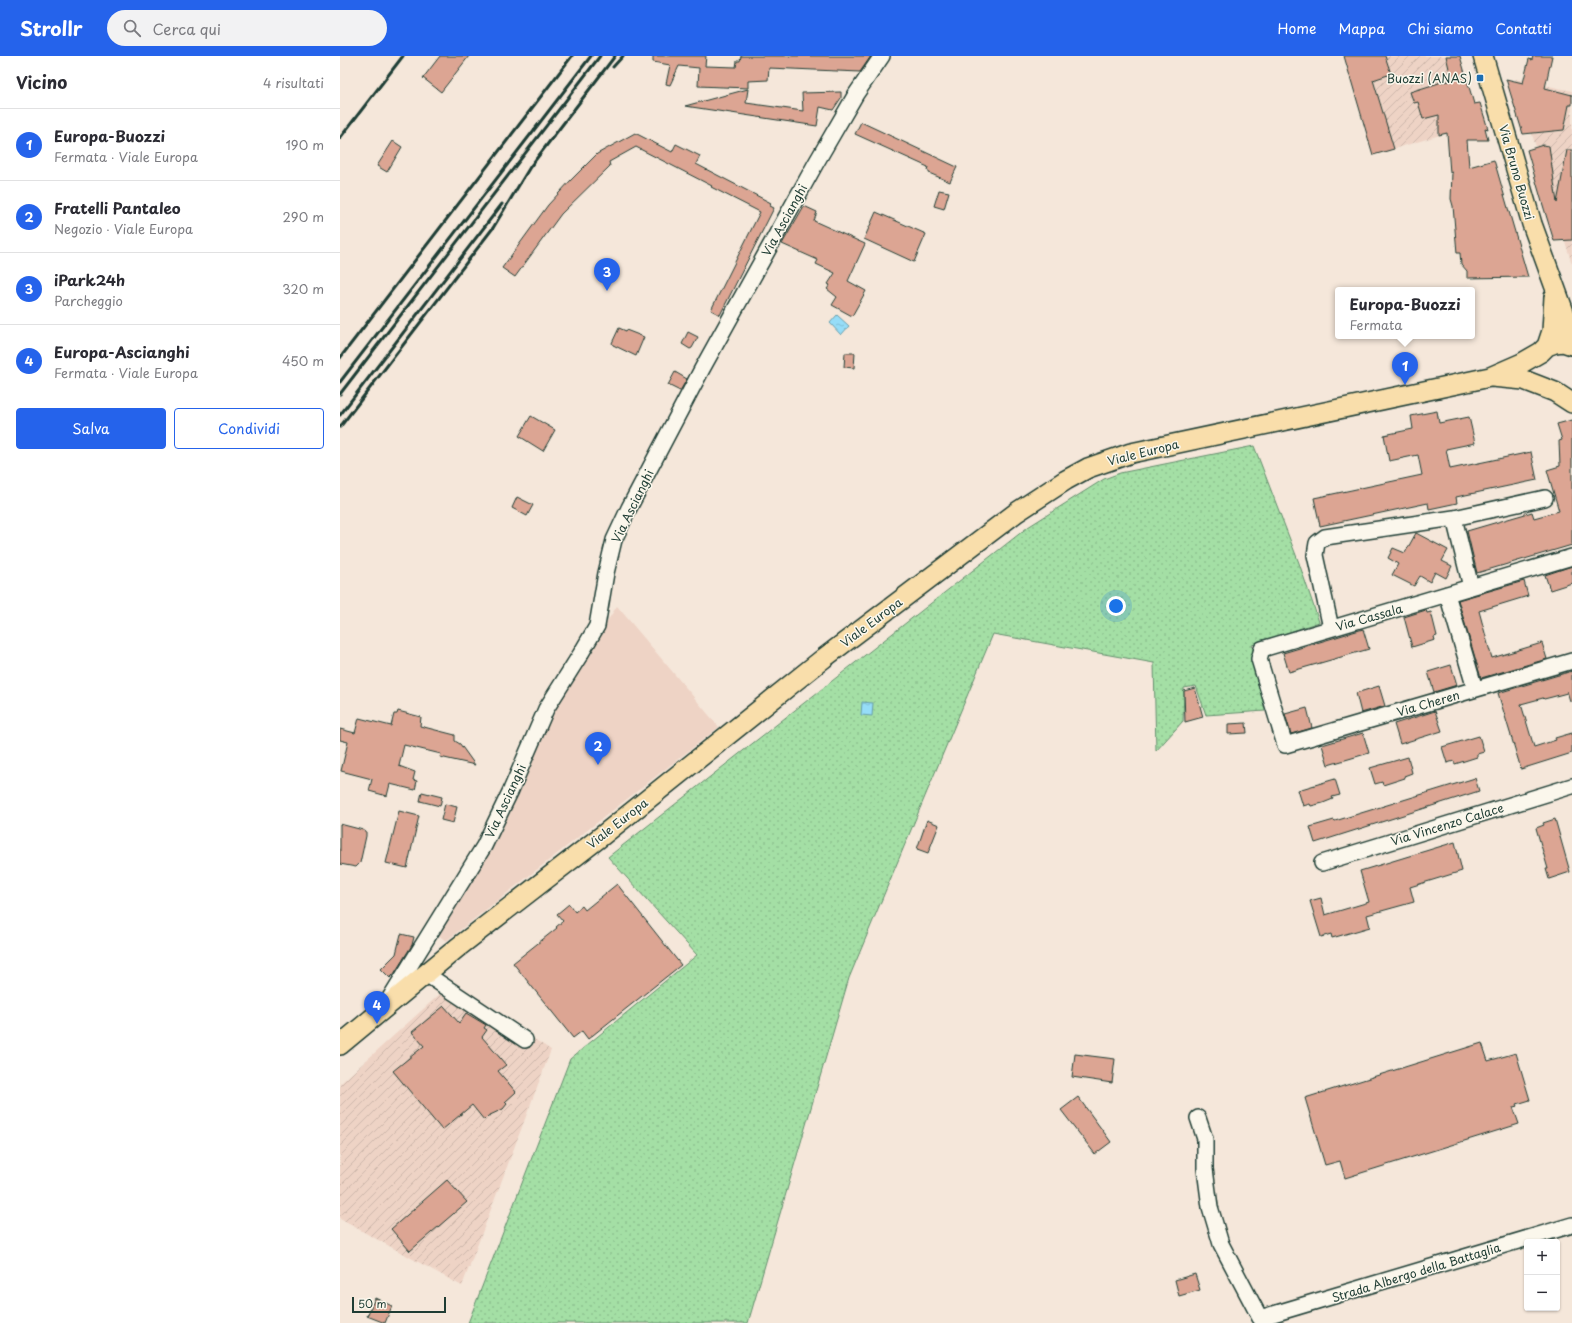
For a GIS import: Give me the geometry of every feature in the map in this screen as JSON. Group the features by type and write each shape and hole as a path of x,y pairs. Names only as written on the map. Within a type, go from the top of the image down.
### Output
{"main road":[{"name":"Via Bruno Buozzi","path":"1483,56 1532,224 1572,334"},
{"path":"1554,287 1552,330 1544,350 1537,360 1536,369 1542,383 1558,390 1572,403"},
{"path":"1490,377 1522,364 1555,343 1563,342 1572,345"},
{"name":"Viale Europa","path":"340,1045 426,974 824,658 1017,512 1066,480 1088,468 1131,453 1490,377"},
{"path":"1490,377 1524,380 1558,390"}],"street":[{"name":"Via Ascianghi","path":"385,1008 484,846 511,790 546,709 597,626 606,572 614,540 629,508 702,369 816,163 856,94 882,56"},
{"path":"1331,628 1314,555 1317,543 1325,537 1454,518 1545,498"},
{"path":"1454,518 1472,587"},
{"name":"Via Cassala","path":"1284,745 1259,659 1262,649 1572,557"},
{"path":"1447,594 1474,689"},
{"name":"Via Cheren","path":"1284,745 1572,661"},
{"name":"Via Vincenzo Calace","path":"1322,863 1572,786"},
{"path":"426,974 525,1040"},
{"name":"Strada Albergo della Battaglia","path":"1198,1118 1205,1139 1205,1169 1210,1207 1221,1244 1260,1318 1572,1225"}],"shaded area":[{"path":"1344,56 1459,56 1473,104 1480,103 1488,129 1447,121 1447,133 1373,155"},
{"path":"1515,79 1572,91 1572,264"},
{"path":"617,606 719,727 446,941 437,934 550,710"},
{"path":"451,984 551,1050 462,1286 340,1219 340,1084"}],"green space":[{"path":"1254,446 1299,563 1319,622 1252,645 1265,711 1206,715 1196,686 1184,688 1183,721 1156,751 1154,663 993,634 849,978 748,1323 468,1323 570,1059 697,955 608,857 1028,527 1104,479 1120,473"}],"water":[{"path":"837,315 849,326 841,335 830,323"},
{"path":"862,702 873,703 872,716 861,715"}],"building":[{"path":"440,56 469,56 441,92 423,78"},
{"path":"653,56 706,56 705,66 736,67 737,61 740,61 741,56 871,56 860,72 769,68 768,80 748,81 748,88 698,86 699,68 679,66 670,85 666,84 670,65 653,62"},
{"path":"1344,56 1385,56 1391,74 1373,80 1394,149 1373,155"},
{"path":"1446,56 1460,56 1474,104 1480,103 1488,129 1485,128 1488,140 1467,140 1469,167 1494,160 1528,277 1467,278 1467,271 1461,264 1460,253 1457,253 1453,206 1451,199 1452,172 1450,173 1447,133 1439,135 1439,115 1423,119 1418,102 1414,103 1410,92 1439,82 1452,81"},
{"path":"1533,56 1552,56 1545,88 1572,95 1572,105 1569,105 1564,130 1523,134 1506,79 1523,83 1529,59 1532,60"},
{"path":"748,89 746,103 803,111 802,93 841,92 841,98 833,110 820,107 817,126 685,106"},
{"path":"861,122 957,167 950,182 929,173 927,170 928,167 855,134"},
{"path":"635,133 672,152 676,144 700,156 696,164 771,203 770,206 774,208 720,315 711,310 760,212 636,147 609,162 610,166 561,214 515,277 502,268 548,205 571,180 597,154"},
{"path":"393,141 402,147 387,172 377,166"},
{"path":"1543,145 1549,146 1557,203 1567,150 1572,150 1572,240 1554,241 1542,202 1527,150"},
{"path":"939,190 949,192 944,209 934,206"},
{"path":"804,206 817,212 814,221 865,244 848,281 866,291 852,316 832,305 837,297 827,289 830,285 828,284 835,273 816,264 818,260 782,244"},
{"path":"876,212 926,234 914,262 864,239"},
{"path":"619,328 644,337 636,356 613,345 612,343"},
{"path":"688,332 698,337 690,349 682,344"},
{"path":"845,353 855,353 854,368 844,367"},
{"path":"675,372 687,379 680,391 668,385"},
{"path":"1437,411 1439,423 1469,417 1475,443 1446,449 1450,469 1531,452 1537,480 1456,497 1457,503 1429,509 1428,503 1320,526 1314,498 1422,475 1418,455 1389,461 1384,435 1413,429 1411,416"},
{"path":"531,416 555,430 543,451 519,436"},
{"path":"1572,420 1572,545 1477,573 1467,531 1532,512 1534,518 1559,511 1547,470 1560,466 1559,441 1562,440 1557,424"},
{"path":"517,497 533,505 527,516 512,508"},
{"path":"1416,533 1448,550 1442,561 1452,566 1446,578 1435,572 1430,582 1420,576 1414,586 1392,575 1398,564 1388,558 1393,548 1405,553"},
{"path":"1572,566 1572,583 1550,590 1545,575"},
{"path":"1524,581 1528,596 1479,611 1489,648 1492,658 1542,643 1547,659 1481,678 1458,600"},
{"path":"1426,610 1427,613 1431,612 1437,636 1434,637 1435,640 1412,647 1404,617"},
{"path":"1363,629 1369,649 1289,672 1283,653"},
{"path":"1451,665 1457,685 1434,692 1428,672"},
{"path":"1572,671 1572,701 1570,701 1567,691 1567,693 1521,704 1534,747 1572,733 1572,753 1521,769 1498,693"},
{"path":"1379,686 1385,706 1361,713 1356,693"},
{"path":"1195,688 1203,717 1185,722 1184,691"},
{"path":"1307,708 1312,728 1291,734 1285,714"},
{"path":"398,711 421,717 420,726 455,735 455,741 460,744 475,765 440,757 441,754 404,745 399,766 415,772 413,780 417,781 415,790 390,784 387,796 369,791 372,779 341,771 348,742 340,740 340,729 355,733 359,718 391,726 394,714 397,714"},
{"path":"1435,711 1442,731 1400,744 1394,724"},
{"path":"1246,723 1247,733 1228,734 1228,724"},
{"path":"1363,733 1369,753 1328,765 1322,745"},
{"path":"1479,736 1484,752 1477,754 1477,757 1455,764 1454,761 1447,763 1442,747"},
{"path":"1408,757 1412,773 1404,776 1405,778 1383,785 1382,782 1375,784 1370,768"},
{"path":"1475,778 1479,791 1315,843 1310,827 1334,820 1335,821"},
{"path":"1335,779 1340,795 1332,797 1333,799 1323,803 1303,806 1298,790"},
{"path":"422,792 442,797 440,806 420,801"},
{"path":"445,804 457,807 453,823 441,820"},
{"path":"399,811 419,816 407,868 386,863"},
{"path":"1555,819 1570,872 1549,879 1546,869 1548,869 1536,828 1544,825 1543,823"},
{"path":"927,820 939,825 928,853 917,849"},
{"path":"340,824 366,832 360,863 356,867 340,864"},
{"path":"1455,842 1462,871 1410,887 1414,902 1367,915 1370,927 1332,938 1331,934 1321,937 1310,901 1321,898 1325,915 1369,902 1360,871"},
{"path":"617,884 681,965 588,1039 582,1031 573,1038 513,963 557,928 556,927 563,921 557,914 569,904 575,912 582,906 585,910"},
{"path":"401,934 414,937 412,945 390,978 381,969 396,954"},
{"path":"444,1006 459,1023 466,1013 486,1025 484,1028 487,1030 482,1037 506,1065 498,1071 516,1092 505,1102 507,1104 503,1109 488,1116 484,1120 472,1105 442,1130 393,1071 424,1046 412,1032"},
{"path":"1482,1043 1488,1061 1516,1053 1530,1100 1517,1104 1518,1106 1513,1107 1519,1124 1345,1178 1340,1161 1325,1165 1305,1098"},
{"path":"1075,1054 1115,1059 1112,1083 1072,1077"},
{"path":"1078,1097 1111,1142 1095,1154 1061,1110"},
{"path":"447,1180 467,1202 410,1251 391,1229"},
{"path":"1195,1274 1200,1290 1179,1296 1175,1280"},
{"path":"375,1298 392,1306 385,1323 367,1316"}],"railway":[{"path":"340,138 403,56"},
{"path":"340,358 572,56"},
{"path":"340,382 591,56"},
{"path":"340,394 600,56"},
{"path":"340,427 493,228 530,167 615,56"},
{"path":"613,67 623,56"},
{"path":"340,415 502,204"}],"place":[{"name":"Buozzi (ANAS)","path":"1480,78"},
{"name":"iPark24h","path":"607,291"},
{"name":"Europa-Buozzi","path":"1405,385"},
{"name":"Fratelli Pantaleo","path":"598,765"},
{"name":"Europa-Ascianghi","path":"377,1024"}]}
